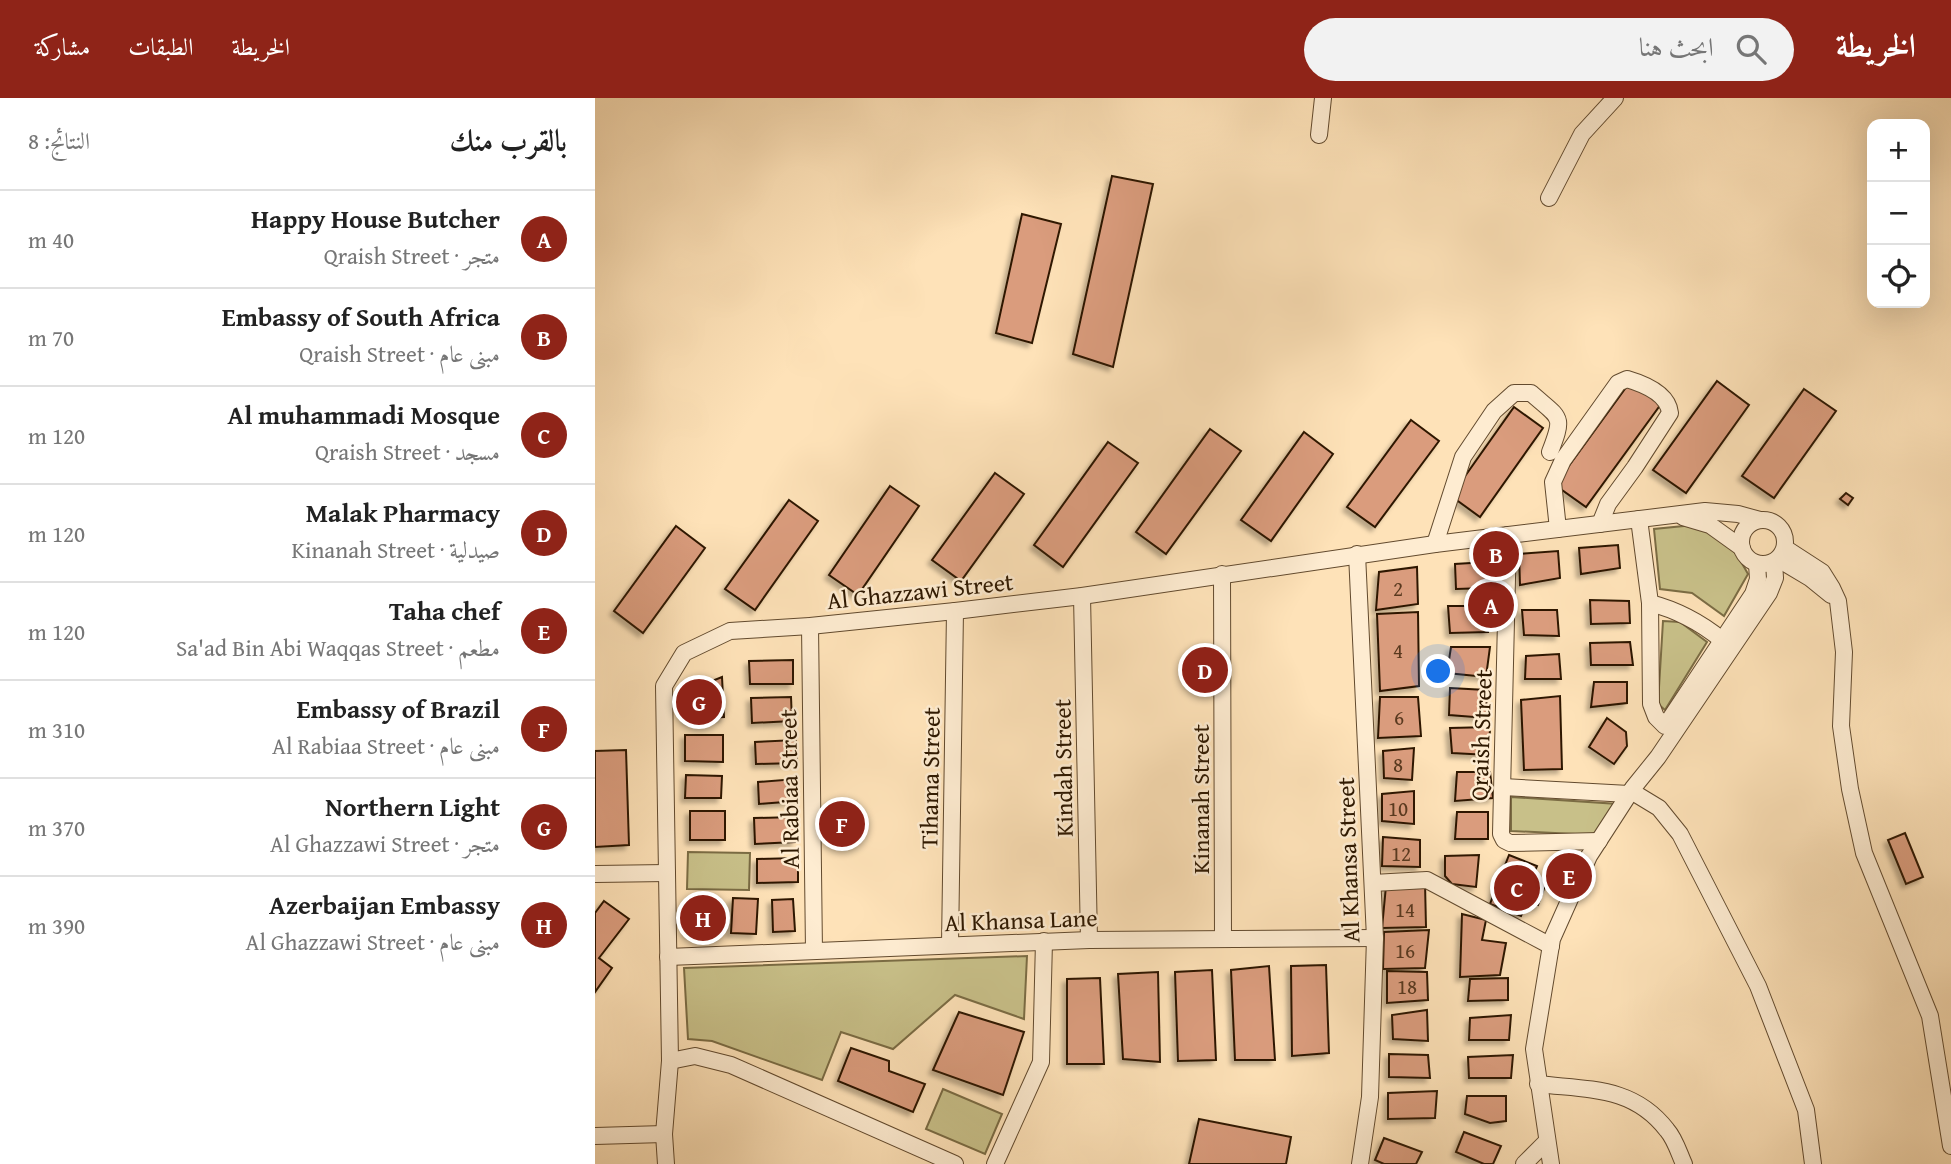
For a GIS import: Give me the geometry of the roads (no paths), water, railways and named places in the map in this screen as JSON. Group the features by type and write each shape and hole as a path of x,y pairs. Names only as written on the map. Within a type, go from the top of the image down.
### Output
{"street":[{"path":"1319,135 1322,98"},
{"path":"1549,198 1582,134 1615,98"},
{"path":"1557,529 1553,482 1563,460 1618,383 1627,379 1662,397 1669,405 1670,413 1608,504 1600,524"},
{"path":"1435,544 1462,457 1494,411 1514,393 1531,393 1560,423 1550,452"},
{"name":"Al Ghazzawi Street","path":"666,1164 664,1134 670,1061 664,686 684,653 730,631 810,626 1081,596 1357,554 1705,511 1738,514 1760,520"},
{"name":"Al Ghazzawi Street","path":"1677,515 1710,525 1741,548"},
{"path":"1639,519 1650,603 1651,704 1656,717 1665,726"},
{"path":"1551,1164 1534,1049 1551,946 1589,856 1769,593 1779,556 1786,542 1782,530 1773,522 1760,520 1742,535 1741,548 1747,558 1757,564"},
{"name":"Qraish Street","path":"1509,535 1500,834 1510,843 1599,841"},
{"name":"Al Khansa Street","path":"1357,554 1375,938 1370,1097 1360,1164"},
{"path":"1757,564 1779,556 1822,572 1837,601 1844,652 1842,726 1850,789 1864,853 1930,1016 1951,1146"},
{"path":"1631,791 1643,760 1753,594 1758,579 1757,564"},
{"name":"Kinanah Street","path":"1221,574 1223,939"},
{"name":"Kindah Street","path":"1081,596 1089,940"},
{"path":"1650,603 1696,621 1722,640"},
{"name":"Tihama Street","path":"950,945 955,611"},
{"name":"Al Rabiaa Street","path":"810,626 814,951"},
{"path":"1503,787 1631,791 1659,808 1680,834 1758,986 1806,1110 1813,1164"},
{"path":"595,874 667,873"},
{"path":"1373,883 1427,880 1551,946"},
{"name":"Al Khansa Lane","path":"668,957 1044,941 1375,938"},
{"path":"995,1164 1041,1062 1044,941"},
{"path":"670,1061 695,1056 731,1065 955,1164"},
{"path":"1538,1084 1609,1092 1637,1101 1668,1130 1684,1164"},
{"path":"595,1136 664,1134"},
{"path":"1524,1164 1548,1141"}],"place":[{"name":"Embassy of South Africa","path":"1496,554"},
{"name":"Happy House Butcher","path":"1491,605"},
{"name":"Malak Pharmacy","path":"1205,670"},
{"name":"Northern Light","path":"699,702"},
{"name":"Embassy of Brazil","path":"842,824"},
{"name":"Taha chef","path":"1569,876"},
{"name":"Al muhammadi Mosque","path":"1517,888"},
{"name":"Azerbaijan Embassy","path":"703,918"}]}
